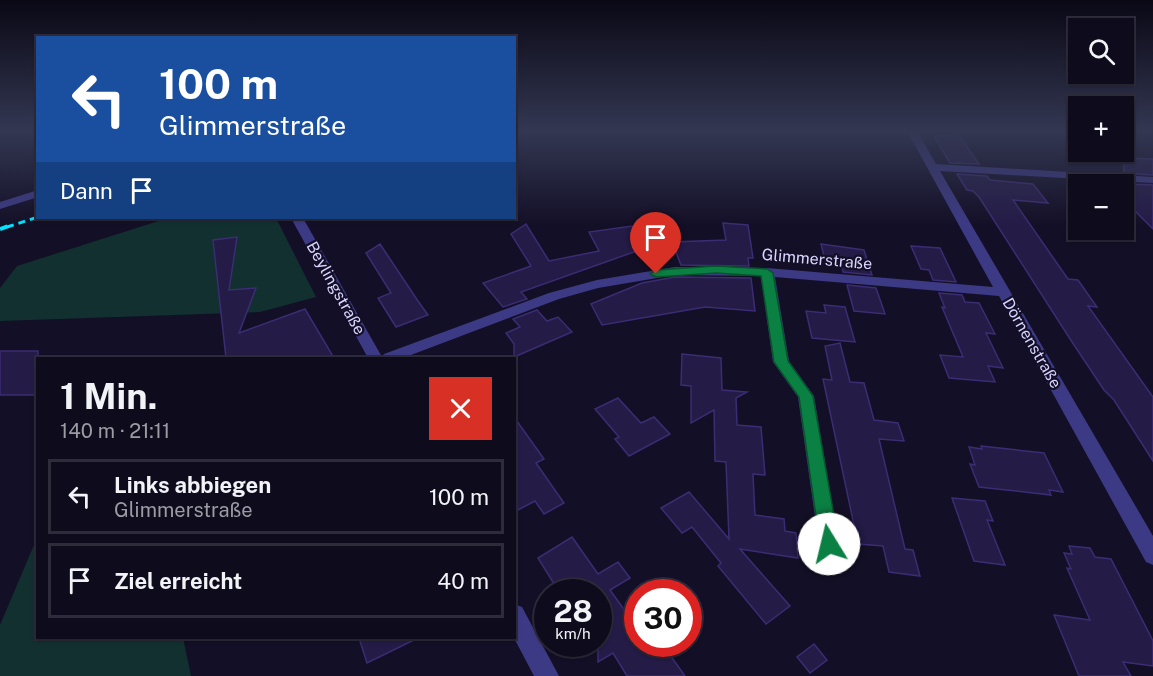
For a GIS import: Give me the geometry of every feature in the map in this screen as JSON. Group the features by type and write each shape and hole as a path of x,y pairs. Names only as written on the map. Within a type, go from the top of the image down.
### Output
{"street":[{"name":"Dörnenstraße","path":"930,163 1153,555"},
{"path":"933,167 1152,181"},
{"path":"0,206 36,194"},
{"name":"Beylingstraße","path":"298,219 374,357"},
{"name":"Glimmerstraße","path":"392,357 554,296 597,284 675,271 716,269 1003,292"},
{"path":"767,273 781,362 806,396 829,544"},
{"path":"516,619 547,676"}],"green space":[{"path":"165,219 277,219 316,297 260,312 0,321 0,288 17,266"},
{"path":"36,540 36,639 183,639 191,676 0,676 0,625"}],"building":[{"path":"950,163 978,163 979,164"},
{"path":"1124,163 1153,163 1153,175 1124,173"},
{"path":"957,174 987,176 990,180 1033,184 1048,203 1013,200 1068,279 1078,280 1097,307 1088,306 1153,397 1153,461 1114,400 1104,390 1072,342 979,197 973,191 967,190"},
{"path":"1134,184 1153,185 1153,229 1134,210"},
{"path":"672,219 679,236 521,292 527,299 503,307 483,283 531,266 511,234 526,224 549,261 599,251 589,232 640,225 637,221"},
{"path":"723,223 748,225 753,258 748,258 749,266 681,265 672,242 726,240"},
{"path":"237,237 229,290 256,288 239,333 305,309 333,357 226,357 213,240"},
{"path":"380,244 428,315 396,327 378,298 391,293 366,253"},
{"path":"821,244 864,250 872,275 843,272 842,265 826,264"},
{"path":"911,246 940,248 956,282 933,280 929,270 921,269"},
{"path":"675,277 751,278 755,311 705,307 602,325 591,304 642,283"},
{"path":"847,285 876,288 885,314 854,311"},
{"path":"939,293 962,295 965,302 979,303 995,334 986,333 1003,368 988,366 995,382 949,378 940,355 963,357 942,307 945,308"},
{"path":"824,305 845,307 855,342 812,338 806,311 826,313"},
{"path":"537,310 547,321 558,317 572,332 514,357 514,344 506,333 520,327 513,319"},
{"path":"840,343 850,382 864,383 874,420 898,423 904,441 879,439 905,549 913,550 920,576 889,572 883,546 858,544 823,379 832,380 825,346"},
{"path":"0,351 38,351 36,395 0,395"},
{"path":"682,354 721,358 722,390 747,392 736,398 737,425 761,427 765,475 753,474 755,515 784,519 785,531 796,533 798,558 740,549 790,606 766,624 718,566 721,563 692,527 682,533 661,508 689,492 729,539 726,462 715,461 714,410 691,423 691,386 681,385"},
{"path":"618,398 641,423 654,417 670,434 629,456 615,439 619,437 595,409"},
{"path":"516,420 544,459 536,463 564,503 544,514 535,501 516,511"},
{"path":"981,446 1044,453 1063,492 1049,490 1051,495 979,487 970,464 975,465 969,447 982,449"},
{"path":"952,498 985,501 993,521 987,520 1005,565 974,561"},
{"path":"572,537 598,574 618,562 630,578 624,579 624,582 612,589 612,579 551,579 538,558"},
{"path":"1069,546 1090,548 1095,557 1111,559 1153,641 1153,666 1123,662 1131,676 1079,676 1054,615 1090,620 1067,568 1071,569 1064,553 1072,554"},
{"path":"612,593 624,610 624,657 671,657 685,676 627,676 613,653"},
{"path":"359,639 416,639 367,663"},
{"path":"814,644 827,660 810,673 797,657"}],"railway":[{"path":"7,227 36,218"},
{"path":"0,229 12,225"}],"route":[{"path":"656,274 716,269 767,273 781,362 806,396 829,544"}]}
